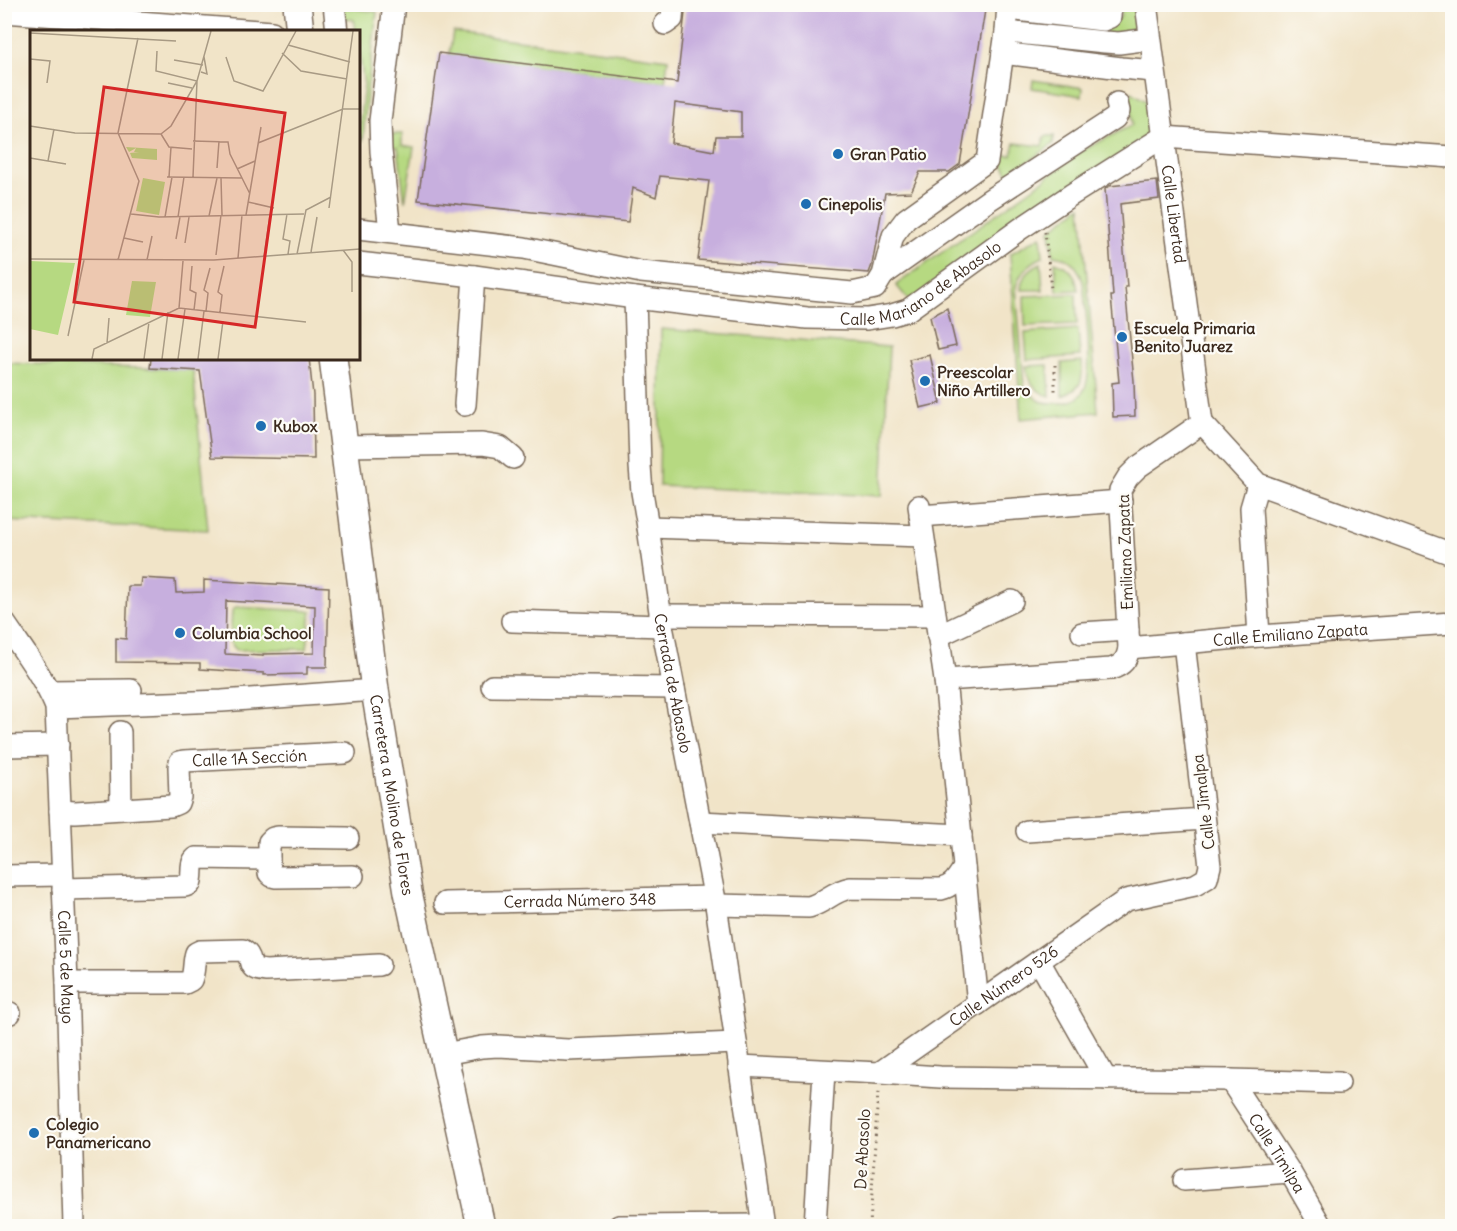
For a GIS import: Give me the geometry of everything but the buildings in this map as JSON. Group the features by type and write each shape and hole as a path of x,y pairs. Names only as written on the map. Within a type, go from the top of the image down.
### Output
{"main road":[{"path":"287,4 290,30"},
{"path":"297,4 300,30"},
{"name":"Carretera a Molino de Flores","path":"333,360 375,690 408,892 481,1227"}],"street":[{"path":"334,4 337,30"},
{"path":"390,231 380,121 394,4"},
{"path":"884,275 893,236 906,219 987,161 1005,43 1008,7 1103,20 1110,16 1111,4"},
{"name":"Calle Libertad","path":"1146,4 1202,423"},
{"path":"4,12 245,30"},
{"path":"1005,43 1119,43 1150,39"},
{"path":"1005,43 1121,68 1154,71"},
{"path":"360,228 525,248 641,272 852,293 875,288 884,275 1008,188 1115,118 1119,111 1117,103"},
{"path":"1163,137 1452,157"},
{"name":"Calle Mariano de Abasolo","path":"360,262 807,318 867,319 909,310 1020,229 1163,137"},
{"path":"987,161 1008,188"},
{"path":"465,405 474,276"},
{"name":"Cerrada de Abasolo","path":"635,298 642,492 661,620 715,901 763,1226"},
{"path":"1202,423 1258,484 1452,554"},
{"name":"Emiliano Zapata","path":"1129,639 1120,490 1138,467 1202,423"},
{"path":"344,446 482,444 500,447 513,458"},
{"path":"1258,484 1251,508 1259,636"},
{"path":"648,527 921,520 1120,501"},
{"path":"921,520 945,681 978,1004"},
{"path":"512,621 661,620 937,626 1012,601"},
{"path":"4,622 10,640 40,675 52,699 222,701 375,690"},
{"name":"Calle Emiliano Zapata","path":"1082,633 1184,643 1452,623"},
{"path":"945,681 1111,669 1120,666 1127,659 1129,639"},
{"name":"Calle Jimalpa","path":"1126,900 1195,885 1207,878 1210,866 1184,643"},
{"path":"492,687 674,688"},
{"name":"Calle 5 de Mayo","path":"52,699 58,746 74,1227"},
{"path":"120,732 121,809"},
{"path":"4,746 58,746"},
{"name":"Calle 1A Sección","path":"60,811 171,806 178,803 180,797 179,767 180,762 184,761 345,753"},
{"path":"1027,831 1204,819"},
{"path":"700,822 961,835"},
{"path":"348,838 273,838 269,842 269,873 272,876 352,876"},
{"path":"4,876 63,882 185,886 193,879 192,864 196,858 269,859"},
{"name":"Cerrada Número 348","path":"445,903 715,901 809,908 818,905 841,889 941,890 954,884 964,868"},
{"name":"Calle Número 526","path":"879,1073 1126,900"},
{"path":"67,983 185,983 193,976 194,958 200,951 243,950 248,954 252,967 266,971 379,965"},
{"path":"1039,961 1106,1079"},
{"path":"444,1054 498,1046 568,1050 736,1043"},
{"path":"739,1066 940,1077 1339,1083"},
{"path":"815,1227 824,1071"},
{"name":"Calle Timilpa","path":"1230,1080 1290,1172 1321,1227"},
{"path":"1184,1180 1290,1172"},
{"path":"619,1227 763,1226"}],"path":[{"path":"1045,230 1051,289"},
{"path":"1055,365 1056,395"},
{"name":"De Abasolo","path":"870,1227 879,1073"}],"green space":[{"path":"1122,5 1135,5 1138,24 1120,37 1059,32 1062,21 1120,18"},
{"path":"342,7 377,12 363,141 360,138 364,85 360,57 360,30 356,30 354,20 343,18"},
{"path":"453,32 668,59 665,82 449,55"},
{"path":"1033,80 1083,88 1082,96 1032,88"},
{"path":"1132,92 1147,102 1153,139 911,303 896,285 1033,188 1078,153 1132,125 1130,96"},
{"path":"390,134 402,134 402,145 414,147 405,202 398,147 389,146"},
{"path":"1045,136 1054,136 1053,144 1012,173 1008,173 1000,155 1012,155 1015,143 1042,146"},
{"path":"1081,206 1098,412 1021,419 1010,254 1041,236 1043,257 1026,269 1016,286 1024,387 1044,402 1061,403 1074,400 1084,390 1088,369 1083,282 1073,263 1053,255 1050,230"},
{"path":"1055,262 1072,272 1078,290 1057,291"},
{"path":"1041,263 1043,290 1021,290 1027,274"},
{"path":"1076,294 1077,324 1025,326 1024,296"},
{"path":"661,329 889,347 882,496 659,486"},
{"path":"1078,329 1080,356 1027,360 1025,333"},
{"path":"1082,361 1080,383 1074,390 1062,396 1062,363"},
{"path":"5,363 193,370 208,530 5,521"},
{"path":"1048,365 1050,396 1040,392 1033,385 1026,366"},
{"path":"236,607 311,611 307,649 236,650 230,642 232,611"}],"place":[{"name":"Gran Patio","path":"838,154"},
{"name":"Cinepolis","path":"806,204"},
{"name":"Escuela Primaria Benito Juarez","path":"1122,337"},
{"name":"Preescolar Niño Artillero","path":"925,381"},
{"name":"Kubox","path":"261,426"},
{"name":"Columbia School","path":"180,633"},
{"name":"Colegio Panamericano","path":"34,1133"}]}
